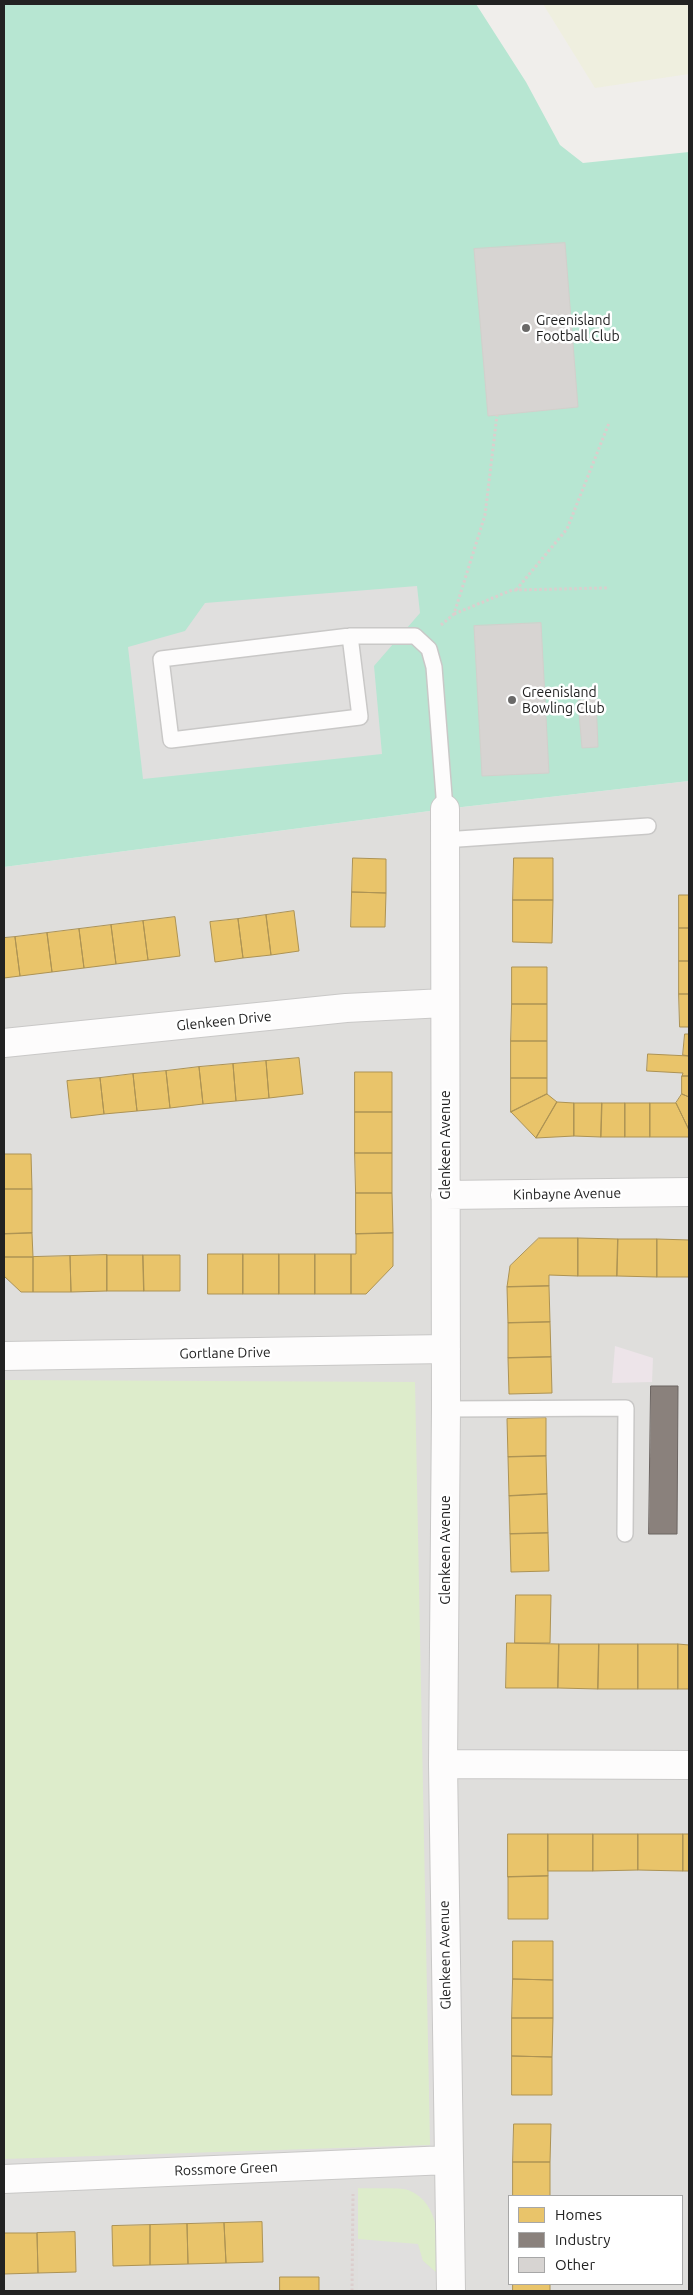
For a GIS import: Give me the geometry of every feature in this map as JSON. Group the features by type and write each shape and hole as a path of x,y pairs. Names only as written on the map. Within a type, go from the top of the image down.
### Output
{"street":[{"name":"Glenkeen Avenue","path":"445,809 446,1409 443,1764 451,2291"},
{"name":"Glenkeen Drive","path":"4,1043 346,1008 444,1003"},
{"name":"Kinbayne Avenue","path":"445,1195 689,1192"},
{"name":"Gortlane Drive","path":"4,1356 446,1350"},
{"path":"443,1764 689,1764"},
{"name":"Rossmore Green","path":"4,2179 448,2160"}],"lane":[{"path":"350,636 360,717 171,740 161,659 350,636 415,636 429,649 434,667 445,809"},
{"path":"444,840 648,826"},
{"path":"446,1409 626,1408 625,1534"}],"path":[{"path":"454,614 484,514 497,415"},
{"path":"516,590 567,528 609,423"},
{"path":"421,642 454,614 516,590 607,588"},
{"path":"352,2291 353,2164"}],"shaded area":[{"path":"417,586 420,613 374,666 382,754 143,779 128,647 185,631 205,603"},
{"path":"689,781 689,2291 4,2291 4,867 445,809"},
{"path":"615,1346 653,1358 652,1382 612,1383"},
{"path":"358,2239 418,2244 423,2261 439,2275 438,2291 358,2291"}],"green space":[{"path":"4,4 476,4 526,82 560,145 583,163 689,152 689,781 445,809 4,867"},
{"path":"543,4 689,4 689,74 595,88"},
{"path":"4,1380 415,1382 430,2145 4,2159"},
{"path":"358,2188 408,2190 419,2196 427,2205 436,2226 439,2275 423,2261 358,2239"}],"building: Homes":[{"path":"353,858 386,859 386,893 352,892"},
{"path":"514,858 553,858 553,900 513,900"},
{"path":"352,892 386,893 385,927 351,927"},
{"path":"679,895 689,895 689,928 679,928"},
{"path":"513,900 553,900 552,943 513,942"},
{"path":"294,911 299,951 271,955 266,915"},
{"path":"266,915 271,955 243,958 238,919"},
{"path":"175,917 180,956 148,960 143,921"},
{"path":"238,919 243,958 215,962 210,922"},
{"path":"143,921 148,960 116,964 111,925"},
{"path":"111,925 116,964 84,968 79,929"},
{"path":"679,928 689,928 689,961 679,961"},
{"path":"79,929 84,968 52,972 47,933"},
{"path":"47,933 52,972 20,976 15,937"},
{"path":"15,937 20,976 4,978 4,938"},
{"path":"679,961 689,961 689,994 679,994"},
{"path":"512,967 547,967 547,1004 512,1004"},
{"path":"679,994 689,994 689,1027 680,1027"},
{"path":"512,1004 547,1004 547,1041 511,1041"},
{"path":"685,1034 689,1034 689,1056 683,1055"},
{"path":"511,1041 547,1041 547,1078 511,1078"},
{"path":"648,1054 689,1056 689,1076 682,1076 683,1073 647,1071"},
{"path":"299,1058 303,1094 269,1098 266,1061"},
{"path":"266,1061 269,1098 236,1101 233,1064"},
{"path":"233,1064 236,1101 203,1104 199,1067"},
{"path":"199,1067 203,1104 170,1108 166,1071"},
{"path":"166,1071 170,1108 137,1111 133,1074"},
{"path":"355,1072 392,1072 392,1112 355,1112"},
{"path":"133,1074 137,1111 104,1114 100,1078"},
{"path":"682,1076 689,1076 689,1097 682,1094"},
{"path":"100,1078 104,1114 71,1118 67,1081"},
{"path":"511,1078 547,1078 547,1094 511,1112"},
{"path":"547,1094 557,1102 536,1138 511,1112"},
{"path":"682,1094 689,1097 689,1130 676,1103"},
{"path":"557,1102 574,1103 574,1136 536,1138"},
{"path":"574,1103 602,1103 601,1137 574,1136"},
{"path":"602,1103 625,1103 625,1137 601,1137"},
{"path":"625,1103 650,1103 650,1137 625,1137"},
{"path":"650,1103 676,1103 689,1130 689,1137 650,1137"},
{"path":"355,1112 392,1112 392,1153 355,1153"},
{"path":"355,1153 392,1153 392,1193 356,1193"},
{"path":"4,1154 31,1154 32,1189 4,1189"},
{"path":"4,1189 32,1189 32,1233 4,1234"},
{"path":"356,1193 392,1193 393,1233 356,1234"},
{"path":"32,1233 33,1257 4,1257 4,1234"},
{"path":"393,1233 393,1266 366,1294 351,1294 351,1254 356,1254 356,1234"},
{"path":"539,1238 578,1238 578,1276 549,1275 549,1286 507,1287 510,1266"},
{"path":"578,1238 618,1239 617,1276 578,1276"},
{"path":"618,1239 657,1239 657,1277 617,1276"},
{"path":"657,1239 689,1240 689,1277 657,1277"},
{"path":"208,1254 243,1254 243,1294 208,1294"},
{"path":"243,1254 279,1254 279,1294 243,1294"},
{"path":"279,1254 315,1254 315,1294 279,1294"},
{"path":"315,1254 351,1254 351,1294 315,1294"},
{"path":"107,1255 107,1291 71,1292 70,1256"},
{"path":"107,1255 143,1255 144,1291 107,1291"},
{"path":"143,1255 180,1255 180,1291 144,1291"},
{"path":"70,1256 71,1292 33,1292 33,1257"},
{"path":"4,1257 33,1257 33,1292 21,1292 4,1276"},
{"path":"549,1286 550,1322 508,1323 507,1287"},
{"path":"550,1322 551,1357 508,1358 508,1323"},
{"path":"551,1357 552,1393 509,1394 508,1358"},
{"path":"546,1418 546,1456 508,1457 507,1419"},
{"path":"546,1456 547,1494 509,1496 508,1457"},
{"path":"547,1494 548,1533 510,1534 509,1496"},
{"path":"548,1533 549,1571 511,1572 510,1534"},
{"path":"516,1595 551,1595 550,1643 515,1643"},
{"path":"507,1643 559,1644 558,1688 506,1688"},
{"path":"559,1644 599,1644 598,1689 558,1688"},
{"path":"599,1644 638,1644 638,1689 598,1689"},
{"path":"638,1644 678,1644 678,1689 638,1689"},
{"path":"678,1644 689,1645 689,1689 678,1689"},
{"path":"508,1834 548,1834 548,1876 508,1877"},
{"path":"548,1834 593,1834 593,1871 548,1871"},
{"path":"593,1834 638,1834 638,1870 593,1871"},
{"path":"638,1834 683,1834 683,1871 638,1870"},
{"path":"683,1834 689,1834 689,1871 683,1871"},
{"path":"548,1876 548,1919 508,1919 508,1877"},
{"path":"513,1941 553,1941 553,1980 513,1979"},
{"path":"513,1979 553,1980 553,2018 512,2018"},
{"path":"512,2018 553,2018 552,2057 512,2056"},
{"path":"512,2056 552,2057 552,2095 512,2095"},
{"path":"514,2124 551,2124 550,2162 513,2162"},
{"path":"513,2162 550,2162 550,2195 513,2195"},
{"path":"262,2222 263,2262 226,2263 224,2223"},
{"path":"224,2223 226,2263 188,2264 187,2224"},
{"path":"187,2224 188,2264 150,2265 150,2225"},
{"path":"150,2225 150,2265 113,2266 112,2226"},
{"path":"75,2232 76,2272 38,2273 37,2233"},
{"path":"4,2233 37,2233 38,2273 4,2274"},
{"path":"280,2277 319,2277 319,2291 280,2291"},
{"path":"513,2285 550,2285 550,2291 513,2291"}],"building: Industry":[{"path":"651,1386 678,1386 677,1534 649,1534"}],"building: Other":[{"name":"Greenisland Football Club","path":"565,243 578,407 488,416 474,249"},
{"name":"Greenisland Bowling Club","path":"541,623 549,773 482,776 474,626"},
{"path":"596,699 598,747 582,748 578,701"}],"place":[{"name":"Greenisland Football Club","path":"526,328"},
{"name":"Greenisland Bowling Club","path":"512,700"}]}
